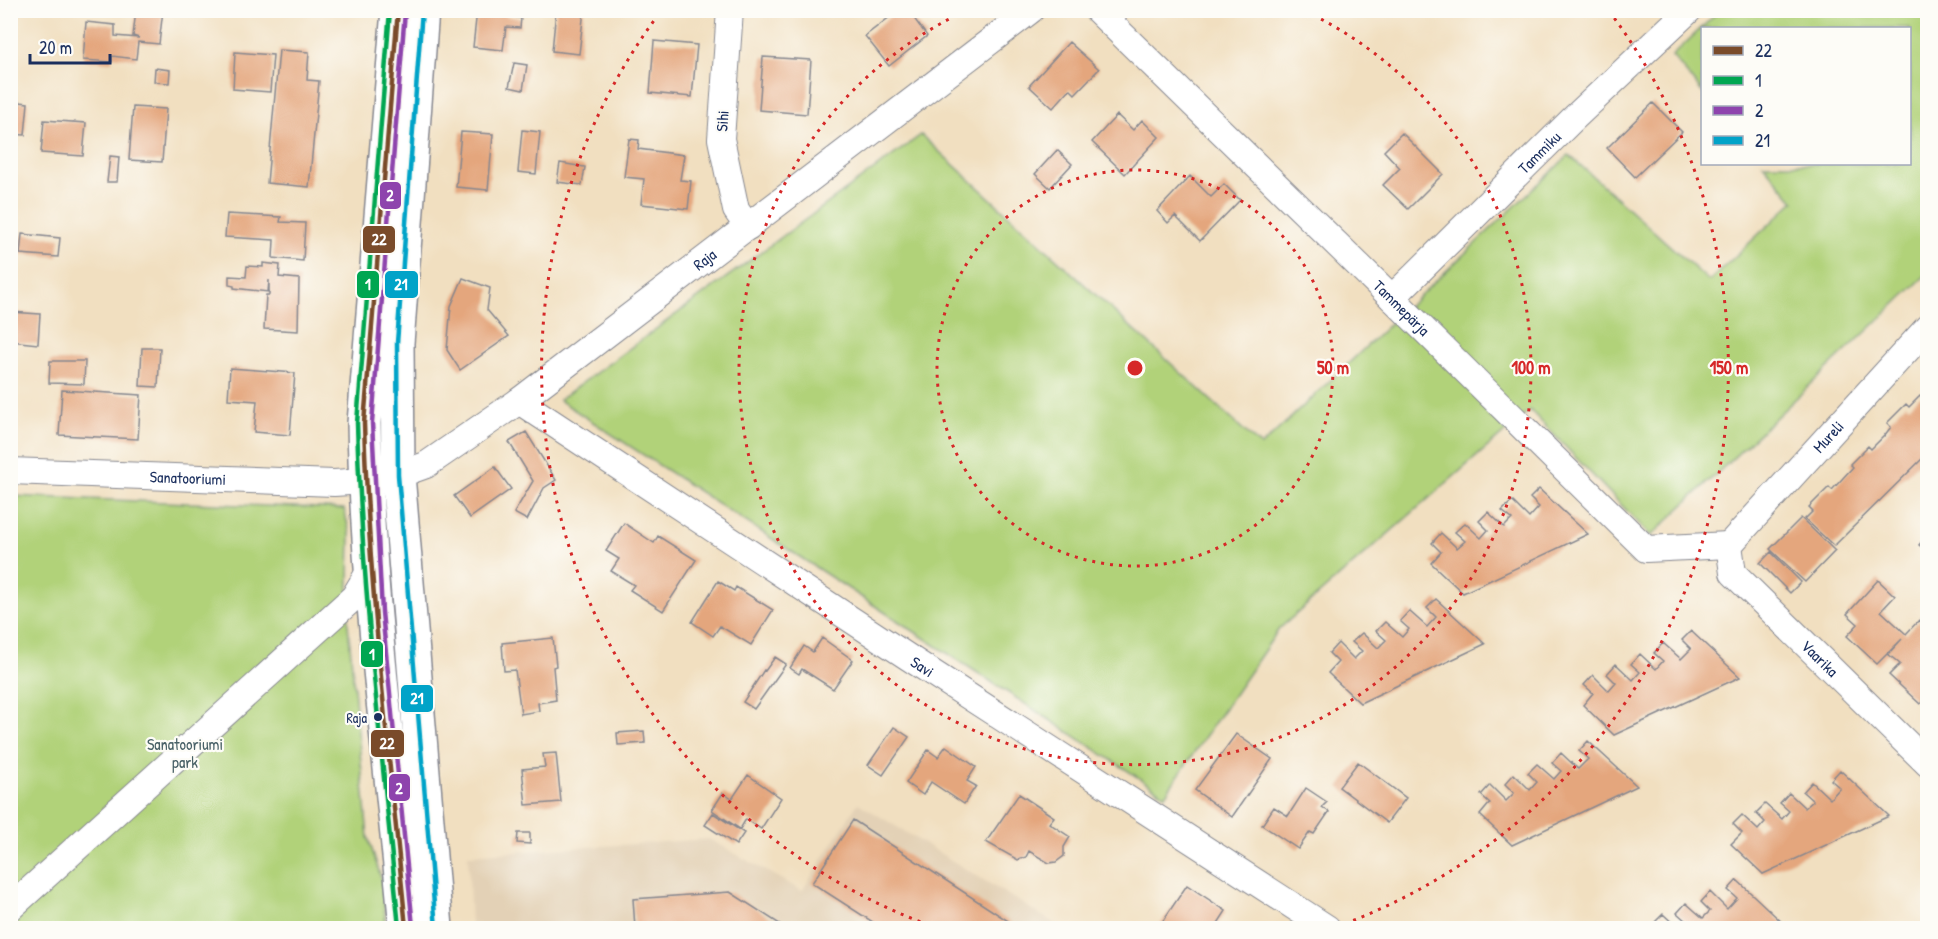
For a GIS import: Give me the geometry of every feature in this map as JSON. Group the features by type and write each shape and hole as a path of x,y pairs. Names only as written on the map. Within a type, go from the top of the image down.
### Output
{"highway":[{"path":"398,10 366,396 365,481 406,928"},
{"path":"422,10 397,344 398,475 436,928"}],"street":[{"name":"Sihi","path":"730,10 721,139 736,210 748,227"},
{"name":"Raja","path":"365,481 398,475 426,465 519,401 1030,10"},
{"name":"Tammepärja","path":"1097,10 1646,549 1729,545"},
{"name":"Tammiku","path":"1392,298 1573,119 1689,10"},
{"name":"Mureli","path":"1729,545 1928,327"},
{"name":"Savi","path":"519,401 908,657 1328,928"},
{"name":"Sanatooriumi","path":"10,471 318,483 365,481"},
{"name":"Vaarika","path":"1729,545 1732,573 1928,764"},
{"path":"10,908 354,597 372,567"}],"shaded area":[{"path":"858,803 1062,928 471,928 468,855 709,839 802,891"}],"green space":[{"path":"1719,11 1927,11 1927,274 1651,536 1530,410 1279,629 1165,795 559,400 921,135 1261,446 1569,155 1709,281 1794,201 1764,165 1911,165 1911,27 1702,27"},
{"path":"1701,28 1701,91 1672,56"},
{"name":"Sanatooriumi park","path":"10,496 344,509 350,534 348,624 368,837 382,881 386,928 11,928"}],"building":[{"path":"136,10 163,10 159,44 138,42 136,59 112,56 112,62 83,60 86,22 115,25 115,36 139,38 133,36"},
{"path":"477,10 505,10 505,16 521,18 520,28 506,27 503,50 473,47"},
{"path":"556,10 584,10 579,54 552,51"},
{"path":"899,10 908,10 927,36 889,66 865,36"},
{"path":"654,41 697,45 692,97 650,93"},
{"path":"1069,42 1099,69 1075,94 1070,89 1053,108 1029,86"},
{"path":"279,50 309,52 307,80 319,81 309,187 267,183"},
{"path":"235,52 273,55 270,92 233,89"},
{"path":"763,57 811,60 807,114 759,110"},
{"path":"514,63 527,65 523,90 509,87"},
{"path":"155,68 170,70 169,83 154,82"},
{"path":"10,101 28,103 25,135 10,134"},
{"path":"1653,103 1682,132 1635,177 1607,148"},
{"path":"133,107 166,109 162,162 129,160"},
{"path":"1117,115 1133,130 1142,120 1159,137 1125,174 1092,142"},
{"path":"44,120 86,123 83,156 41,153"},
{"path":"522,130 540,132 536,174 518,172"},
{"path":"461,132 493,134 488,190 456,187"},
{"path":"1402,133 1443,174 1408,209 1383,185 1400,168 1384,151"},
{"path":"629,139 639,140 638,149 684,155 680,180 691,181 688,209 641,204 644,179 624,177"},
{"path":"1057,150 1072,164 1050,188 1035,174"},
{"path":"110,156 119,157 117,182 107,182"},
{"path":"560,163 585,167 582,185 557,182"},
{"path":"1190,176 1211,197 1224,184 1240,200 1200,241 1175,216 1168,223 1157,211"},
{"path":"227,214 281,217 280,222 305,223 303,261 273,258 274,240 225,237"},
{"path":"22,234 60,238 58,257 20,254"},
{"path":"263,263 280,265 279,277 299,279 298,331 264,329 266,295 269,295 269,280 268,292 234,288 229,285 229,276 246,277 247,266 263,267"},
{"path":"463,278 490,288 487,310 509,336 460,370 447,350 451,306"},
{"path":"10,312 40,314 38,344 10,341"},
{"path":"142,348 160,348 158,387 140,386"},
{"path":"50,361 85,361 84,384 49,383"},
{"path":"230,368 295,373 290,435 254,432 257,401 228,399"},
{"path":"62,390 141,395 138,439 59,435"},
{"path":"1920,396 1928,403 1928,453 1834,546 1805,519 1813,511 1809,507 1829,487 1832,490 1853,467 1850,464 1868,446 1871,449 1884,436 1891,427 1887,423 1906,404 1909,407"},
{"path":"526,432 556,480 544,488 527,520 514,513 533,481 509,442"},
{"path":"495,467 511,489 470,518 454,496"},
{"path":"1539,489 1588,534 1463,593 1431,563 1441,552 1432,543 1441,533 1457,548 1465,541 1455,532 1465,523 1481,538 1488,530 1479,521 1488,512 1504,527 1512,519 1502,511 1512,501 1529,518 1539,507 1530,498"},
{"path":"1801,518 1835,551 1805,582 1770,549"},
{"path":"624,523 654,543 658,536 696,560 663,611 630,590 634,585 611,571 619,559 606,551"},
{"path":"1925,538 1928,540 1928,552 1919,545"},
{"path":"1771,552 1801,582 1790,593 1760,563"},
{"path":"1878,580 1895,596 1881,611 1906,634 1919,620 1928,628 1928,646 1923,651 1928,655 1928,696 1920,704 1889,675 1900,664 1888,654 1902,639 1877,664 1847,636 1858,624 1847,614"},
{"path":"718,581 734,591 736,587 773,610 751,645 720,626 713,636 692,622"},
{"path":"1436,599 1485,644 1360,703 1328,673 1338,662 1329,653 1338,643 1354,659 1362,651 1352,642 1362,633 1378,648 1386,640 1376,631 1385,622 1402,637 1409,629 1400,621 1409,611 1427,627 1436,617 1427,608"},
{"path":"1691,631 1740,677 1614,735 1583,705 1593,693 1584,685 1593,675 1609,691 1616,683 1607,674 1616,664 1633,680 1640,672 1631,664 1640,654 1656,669 1663,661 1654,653 1663,643 1681,659 1691,649 1682,640"},
{"path":"553,638 556,700 538,703 539,711 521,714 515,670 504,671 502,643"},
{"path":"822,638 853,660 833,689 802,669 799,674 790,668 804,646 813,652"},
{"path":"775,657 786,664 754,709 743,702"},
{"path":"894,727 909,737 883,775 868,765"},
{"path":"644,731 645,743 618,745 617,733"},
{"path":"1236,734 1272,759 1232,817 1195,790"},
{"path":"1588,741 1637,786 1512,845 1480,815 1490,803 1481,795 1490,785 1506,801 1514,793 1505,784 1514,774 1530,790 1537,782 1528,773 1537,764 1554,779 1561,771 1552,763 1561,753 1578,769 1588,759 1579,751"},
{"path":"946,746 976,767 967,781 976,786 964,804 931,782 923,795 906,783 928,750 938,757"},
{"path":"556,753 561,802 526,805 522,769 545,767 543,754"},
{"path":"1358,762 1406,798 1387,823 1339,787"},
{"path":"1840,770 1889,816 1763,874 1731,844 1742,833 1733,824 1742,815 1758,830 1765,822 1756,813 1765,804 1782,819 1789,811 1780,803 1789,793 1805,808 1813,801 1803,792 1812,782 1830,799 1840,788 1831,780"},
{"path":"748,775 781,798 761,829 746,819 740,829 712,810 723,793 732,799"},
{"path":"1306,788 1327,802 1322,807 1329,812 1314,834 1310,832 1298,849 1262,825 1274,807 1288,816"},
{"path":"1019,794 1054,817 1049,823 1070,837 1064,847 1064,856 1056,862 1049,863 1029,851 1026,857 1018,860 986,842"},
{"path":"713,813 744,833 736,845 705,825"},
{"path":"853,820 1019,928 882,928 812,883"},
{"path":"518,833 530,833 530,844 517,843"},
{"path":"1737,880 1786,926 1780,928 1680,928 1686,921 1677,913 1686,903 1703,918 1710,911 1701,902 1710,892 1727,909 1737,898 1728,890"},
{"path":"1187,885 1226,911 1215,928 1158,928"},
{"path":"730,892 786,928 635,928 633,899"},
{"path":"1663,914 1678,928 1659,928 1654,923"}],"transit line":[{"name":"1","path":"390,10 357,423 368,613 399,928"},
{"name":"22","path":"398,10 364,423 375,613 406,928"},
{"name":"21","path":"422,10 397,343 398,475 436,928"},
{"name":"2","path":"405,11 372,423 382,612 413,927"}],"place":[{"name":"Raja","path":"378,717"}]}
